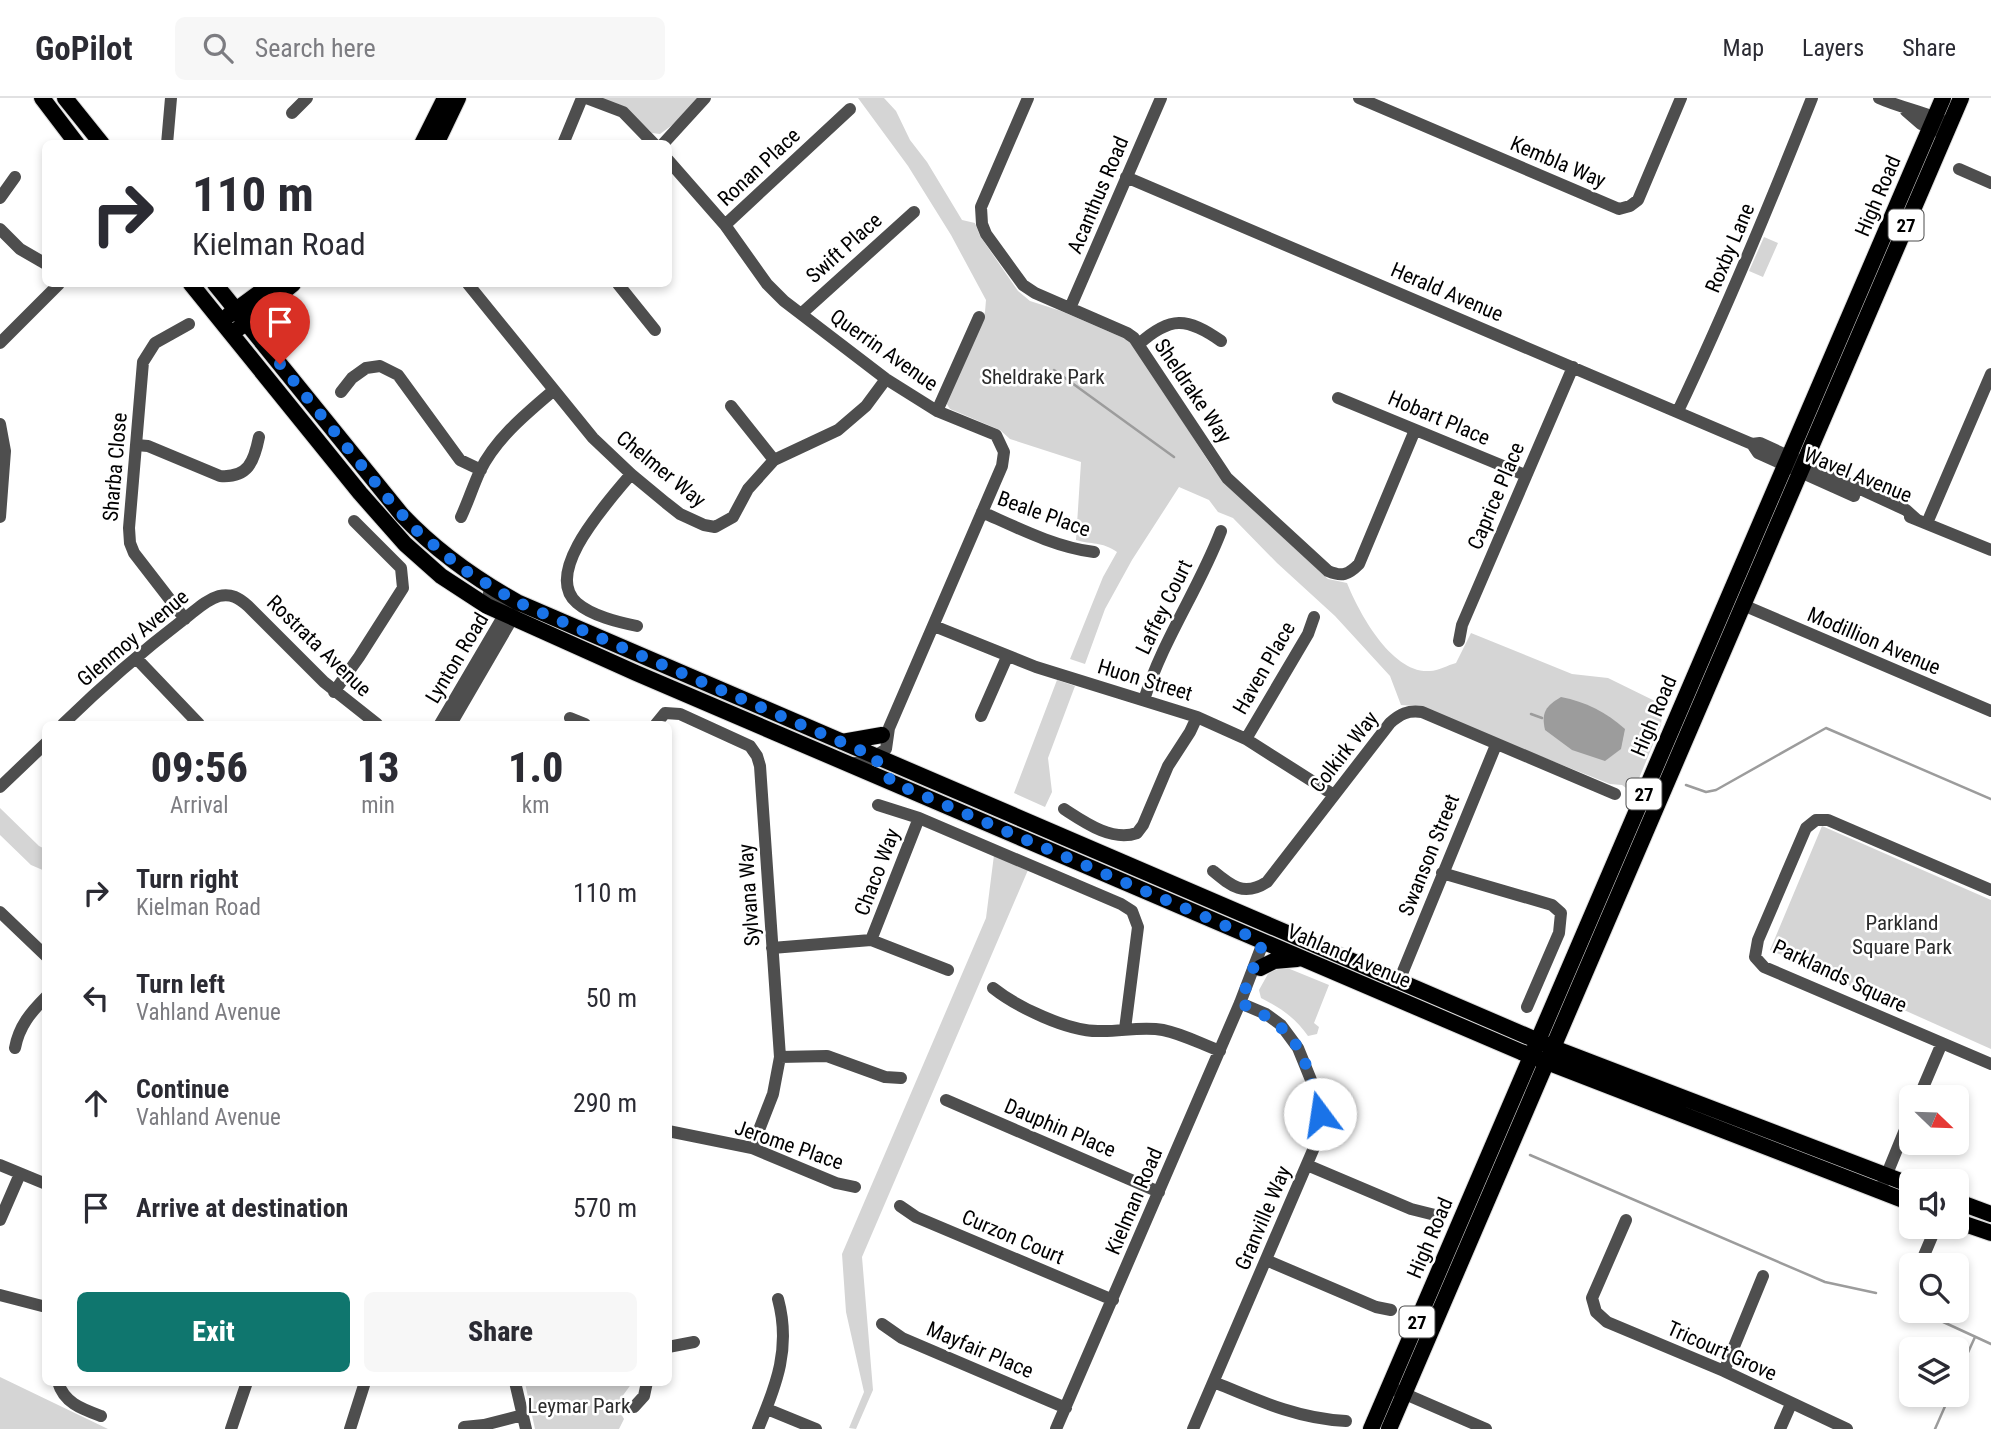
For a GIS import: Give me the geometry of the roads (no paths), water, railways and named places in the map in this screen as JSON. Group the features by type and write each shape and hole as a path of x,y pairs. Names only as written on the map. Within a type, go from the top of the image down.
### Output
{"main road":[{"path":"42,98 75,140"},
{"path":"65,98 99,140"},
{"path":"424,140 445,98"},
{"path":"438,140 458,98"},
{"name":"High Road","path":"1940,126 1943,98"},
{"name":"High Road","path":"1371,1429 1395,1394 1940,126 1961,98"},
{"name":"Vahland Avenue","path":"193,287 360,493 405,544 458,588 509,616 1263,945 1542,1052 1899,1198"},
{"name":"Vahland Avenue","path":"218,287 402,515 461,568 517,602 1399,981 1542,1052 1899,1180"},
{"path":"242,316 268,287"},
{"path":"227,328 288,287"},
{"name":"High Road","path":"1542,1052 1743,605 1794,464"},
{"path":"842,742 886,732"},
{"path":"1235,911 1244,922 1261,931 1263,945 1277,939 1298,937"},
{"path":"1260,968 1279,960 1306,960"},
{"path":"1969,1206 1991,1214"},
{"path":"1969,1225 1991,1233"},
{"name":"High Road","path":"1389,1429 1395,1394"}],"street":[{"path":"167,140 172,98"},
{"path":"292,113 307,98"},
{"path":"565,140 584,98 623,112 650,140"},
{"path":"667,140 705,98"},
{"name":"Sheldrake Way","path":"1028,98 981,207 982,224 986,234 1023,285 1035,293 1127,333 1139,344 1227,478 1328,571 1338,575 1349,574 1359,564 1415,430"},
{"name":"Acanthus Road","path":"1070,308 1161,98"},
{"name":"Kembla Way","path":"1359,98 1619,209 1638,200 1681,98"},
{"name":"Roxby Lane","path":"1678,411 1711,341 1812,98"},
{"path":"1879,98 1903,108 1922,124 1940,126"},
{"name":"Ronan Place","path":"725,225 850,109"},
{"name":"Querrin Avenue","path":"672,165 725,225 767,284 801,314 886,379 937,411 987,430 1001,442 1004,452 1002,466 886,732 886,749 876,757"},
{"path":"1959,169 1991,183"},
{"path":"0,198 15,177"},
{"name":"Herald Avenue","path":"1126,177 1678,411 1752,444 1758,453 1794,464"},
{"name":"Swift Place","path":"801,314 914,212"},
{"path":"0,229 21,249 42,262"},
{"path":"0,343 56,287"},
{"name":"Chelmer Way","path":"470,287 593,438 631,474 680,514 704,526 715,527 733,517 748,489 774,460 838,430 866,406 886,379"},
{"path":"620,287 655,330"},
{"path":"937,411 979,317"},
{"path":"1139,344 1162,326 1174,321 1208,331 1221,341"},
{"name":"Sharba Close","path":"185,619 131,548 130,517 146,355 155,343 190,324"},
{"path":"341,392 352,378 366,368 380,366 398,375 460,460 481,470"},
{"name":"Caprice Place","path":"1459,641 1462,625 1573,367"},
{"path":"1922,521 1991,374"},
{"path":"461,517 481,470 511,428 554,390"},
{"name":"Hobart Place","path":"1338,398 1525,475"},
{"path":"731,406 774,460"},
{"path":"0,424 5,452 0,517"},
{"path":"136,444 148,446 220,476 232,477 244,472 248,466 256,453 258,437"},
{"name":"Wavel Avenue","path":"1794,464 1906,510 1922,521 1991,551"},
{"path":"631,474 588,527 568,566 566,582 571,596 584,608 637,626"},
{"name":"Beale Place","path":"982,512 1048,539 1094,552"},
{"path":"334,692 402,588 401,568 354,521"},
{"name":"Laffey Court","path":"1144,700 1180,613 1221,531"},
{"name":"Lynton Road","path":"461,568 464,577 502,602 509,616"},
{"name":"Glenmoy Avenue","path":"66,721 136,658 185,619 216,597 234,596"},
{"name":"Rostrata Avenue","path":"234,596 254,611 334,692 373,721"},
{"name":"Modillion Avenue","path":"1743,605 1991,711"},
{"name":"Lynton Road","path":"509,616 545,614"},
{"name":"Lynton Road","path":"442,721 509,616"},
{"name":"Lynton Road","path":"453,721 509,616"},
{"name":"Haven Place","path":"1246,739 1308,634 1314,617"},
{"name":"Huon Street","path":"934,626 1007,657 1197,716 1246,739 1334,794"},
{"path":"981,716 1007,657"},
{"path":"136,658 196,721"},
{"name":"Colkirk Way","path":"1213,871 1227,883 1241,889 1258,888 1267,882 1390,723 1400,715 1413,711 1422,712 1615,794"},
{"name":"Sylvana Way","path":"658,721 665,713 680,714 750,746 760,766 780,1057 773,1094 752,1148"},
{"path":"1064,809 1118,837 1136,833 1143,825 1168,766 1197,716"},
{"path":"570,718 578,721"},
{"name":"Swanson Street","path":"1399,981 1496,745"},
{"path":"2,780 42,746"},
{"path":"850,764 876,757 892,782"},
{"path":"878,805 919,818 1132,911 1138,927 1125,1029"},
{"name":"Chaco Way","path":"871,940 919,818"},
{"name":"Parklands Square","path":"1991,890 1828,820 1816,820 1806,828 1758,940 1755,957 1764,967 1991,1065"},
{"path":"1442,873 1552,905 1561,913 1559,933 1527,1007"},
{"path":"0,912 42,952"},
{"path":"772,948 871,940 948,970"},
{"name":"Kielman Road","path":"1056,1429 1247,987 1260,968 1263,945"},
{"name":"Kielman Road","path":"1247,987 1249,975 1263,945"},
{"path":"993,988 1008,1000 1078,1029 1165,1030 1220,1051"},
{"path":"15,1048 24,1022 42,1002"},
{"name":"Granville Way","path":"1193,1429 1316,1143 1320,1114 1298,1048 1281,1025 1266,1014 1240,1003"},
{"path":"1924,1085 1942,1043"},
{"path":"780,1057 827,1056 885,1077 901,1078"},
{"name":"Dauphin Place","path":"946,1100 1159,1192"},
{"name":"Jerome Place","path":"672,1132 752,1148 836,1183 855,1187"},
{"path":"1880,1191 1899,1144"},
{"path":"1307,1165 1411,1209 1435,1215"},
{"path":"11,1170 42,1182"},
{"path":"0,1200 11,1170"},
{"path":"0,1220 11,1170"},
{"name":"Curzon Court","path":"900,1206 916,1217 1113,1300"},
{"name":"Tricourt Grove","path":"1626,1220 1592,1298 1596,1312 1607,1322 1724,1371 1847,1429"},
{"path":"1266,1260 1376,1307 1391,1310"},
{"path":"1724,1371 1763,1276"},
{"path":"0,1295 42,1306"},
{"path":"758,1429 767,1409 784,1346 785,1322 778,1299"},
{"name":"Mayfair Place","path":"882,1324 902,1338 1066,1408"},
{"path":"672,1346 694,1342"},
{"path":"1214,1382 1291,1413 1320,1420 1346,1421"},
{"path":"59,1386 61,1393 70,1402 101,1416"},
{"path":"231,1429 246,1386"},
{"path":"351,1429 364,1386"},
{"path":"516,1386 526,1429"},
{"path":"634,1407 644,1395 646,1386"},
{"path":"1395,1394 1465,1429"},
{"path":"1395,1394 1486,1429"},
{"path":"1780,1429 1791,1404"},
{"path":"767,1409 816,1429"},
{"path":"464,1427 523,1415"}],"waterway":[{"path":"1054,370 1174,457"},
{"path":"1531,714 1542,718"},
{"path":"1686,785 1706,792 1716,790 1826,728 1991,799"},
{"path":"1530,1155 1825,1282 1876,1293"},
{"path":"1945,1323 1991,1344"},
{"path":"1969,1350 1975,1337"},
{"path":"1935,1429 1945,1407"}],"park label":[{"name":"Sheldrake Park","path":"1043,377"},
{"name":"Parkland Square Park","path":"1902,935"},
{"name":"Leymar Park","path":"579,1406"}]}
